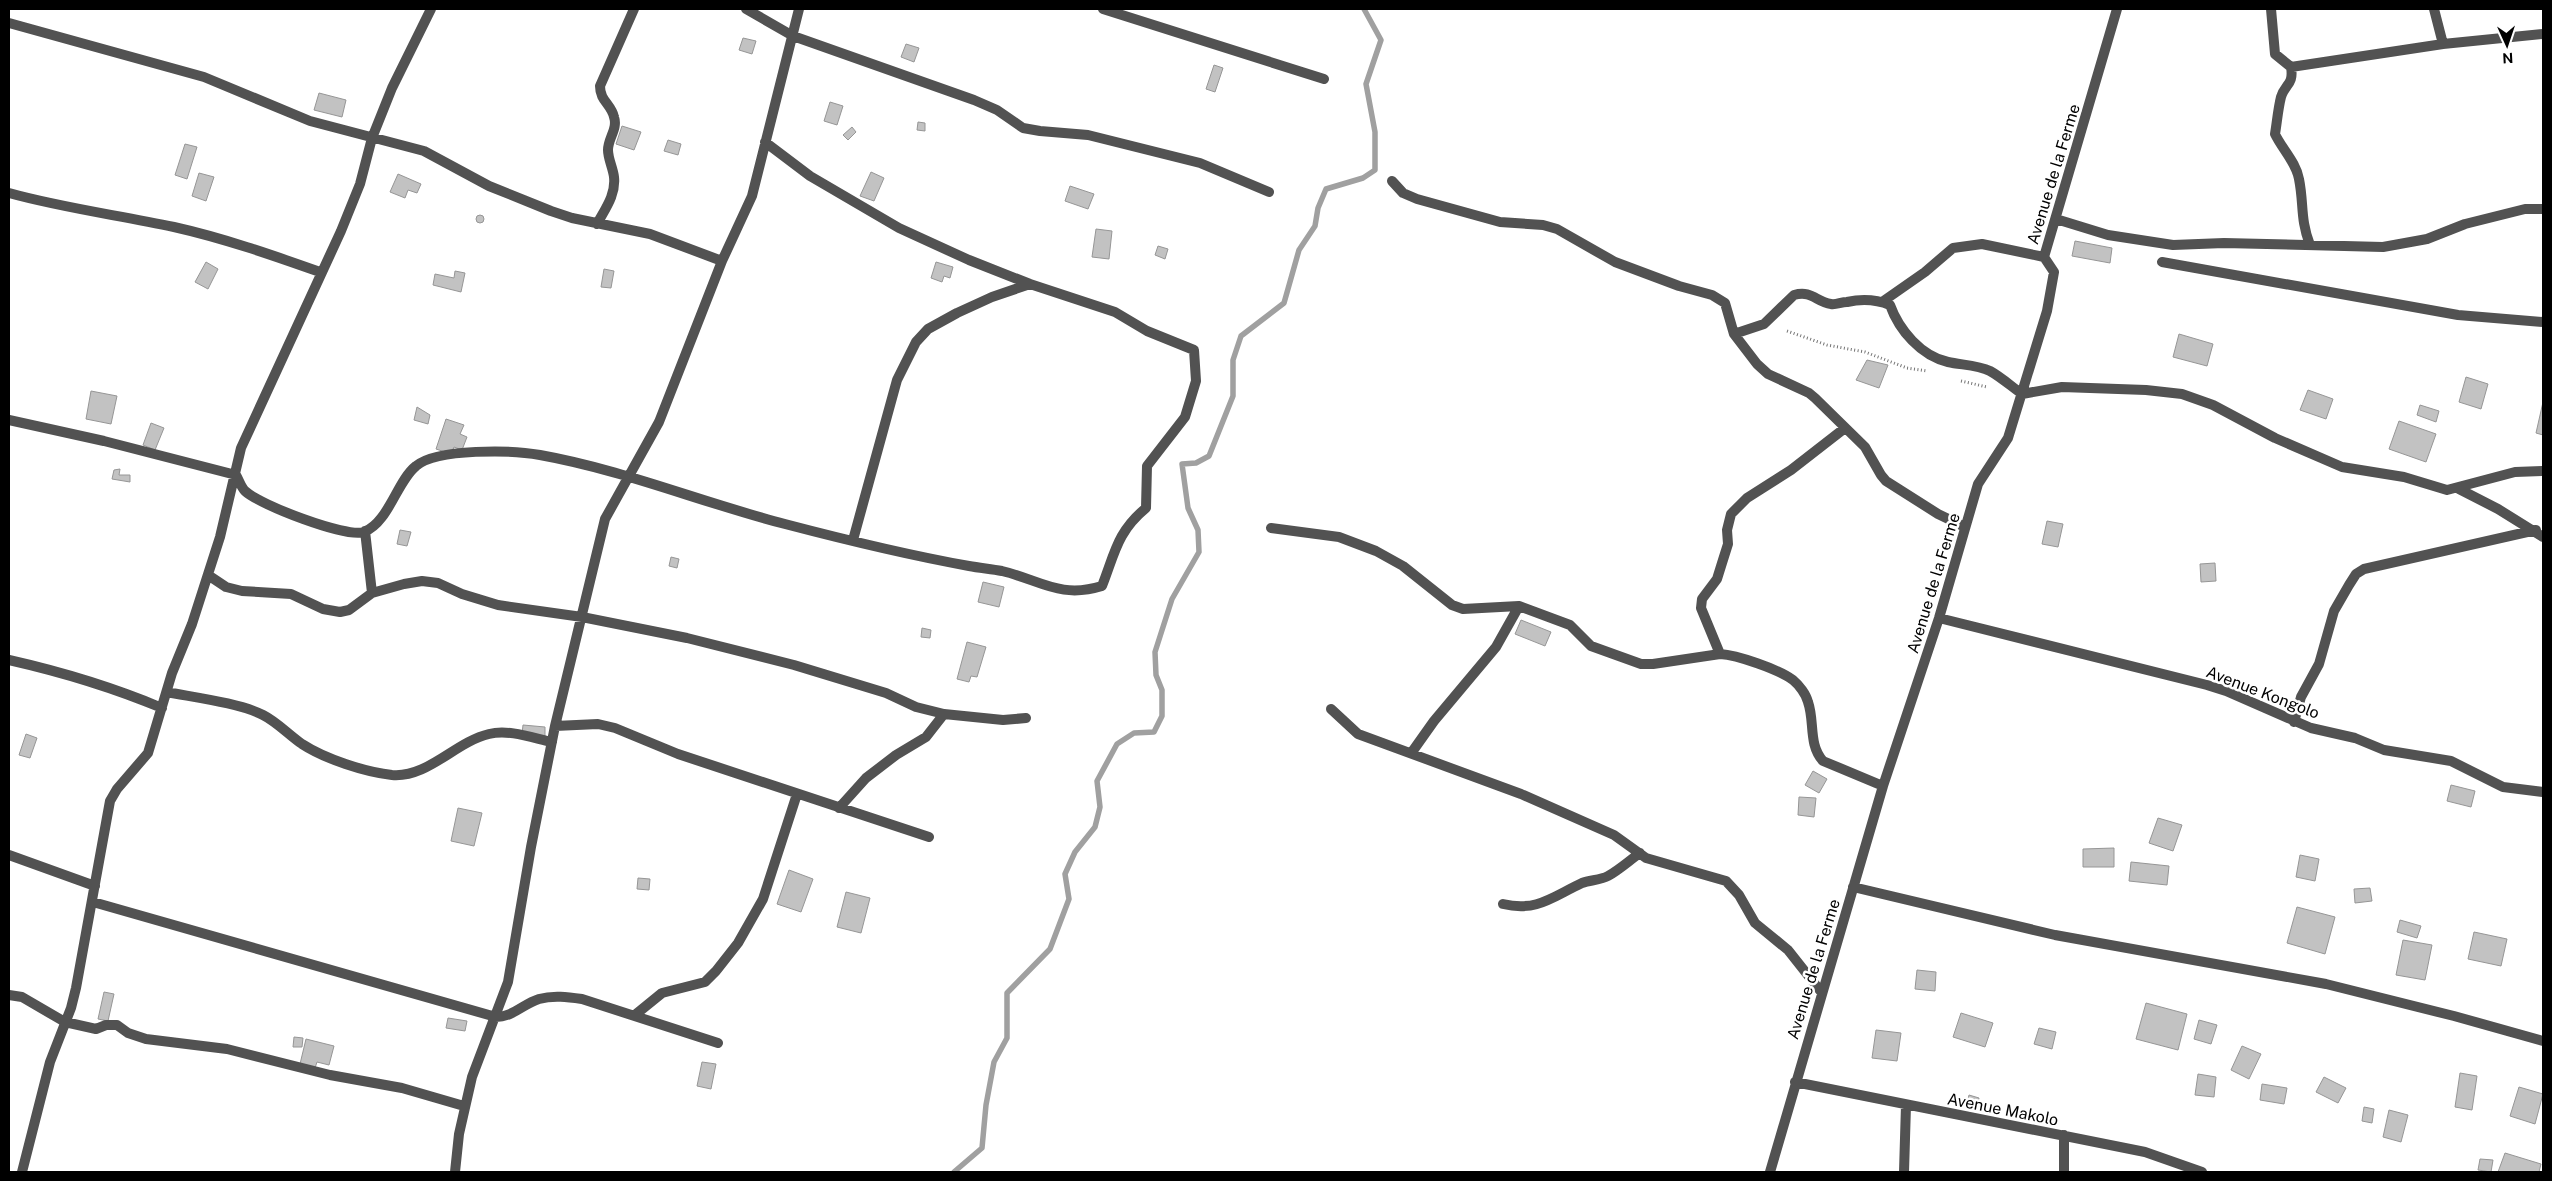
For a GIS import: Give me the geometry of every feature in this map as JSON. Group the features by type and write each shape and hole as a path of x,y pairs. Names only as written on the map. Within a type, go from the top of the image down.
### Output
{"street":[{"path":"22,1172 50,1062 76,988 110,801 117,789 148,753 166,692 208,575 236,475 241,448 360,184 372,138 392,88 432,9"},
{"path":"596,224 612,196 614,178 608,152 615,128 615,119 612,111 602,100 600,86 634,9"},
{"path":"746,9 793,36 974,100 997,110 1023,128 1088,134 1200,163 1269,192"},
{"path":"455,1172 464,1106 472,1077 508,982 531,847 555,726 605,519 616,495 630,476 670,396 677,372 722,261 752,196 799,9"},
{"path":"1103,9 1324,79"},
{"name":"Avenue de la Ferme","path":"1770,1172 1883,786 1939,618 1978,484 2008,438 2047,312 2054,272 2044,257 2117,9"},
{"path":"2271,9 2275,54 2291,67 2443,44 2543,34"},
{"path":"2434,9 2443,44"},
{"path":"9,23 204,77 310,121 424,151 523,201 572,218 650,234 722,261"},
{"path":"2291,67 2290,84 2282,94 2275,134 2295,167 2299,179 2303,227 2310,245"},
{"path":"9,420 104,441 236,475 244,491 274,507 323,526 353,534 365,531 375,525 415,466 432,458 477,451 508,451 541,455 630,476 784,524 969,566 1003,571 1042,585 1081,592 1102,586 1114,549 1131,521 1146,508 1147,466 1185,417 1196,381 1194,350 1147,331 1115,312 1030,284 969,260 899,228 810,176 765,142"},
{"path":"1392,181 1402,193 1417,199 1500,222 1543,225 1557,229 1615,262 1679,286 1712,295 1725,303 1734,334 1756,364 1768,374 1809,392 1865,447 1880,475 1886,481 1938,514 1965,527"},
{"path":"9,193 80,210 174,227 270,255 320,272"},
{"path":"2056,219 2108,236 2174,245 2224,243 2383,247 2426,239 2474,222 2525,209 2543,209"},
{"path":"1882,302 1925,272 1953,248 1982,244 2044,257"},
{"path":"2162,262 2458,315 2543,322"},
{"path":"853,540 897,380 916,342 928,329 958,313 992,297 1030,284"},
{"path":"1734,334 1764,324 1794,294 1809,293 1829,304 1865,300 1882,302 1890,305 1898,324 1916,341 1922,351 1947,362 1990,371 2022,394 2062,387 2146,390 2182,394 2213,405 2275,438 2342,467 2404,477 2447,490 2460,489 2487,478 2515,472 2543,472"},
{"path":"1720,654 1701,608 1702,599 1717,579 1722,564 1728,544 1727,530 1731,514 1747,498 1791,470 1845,428"},
{"path":"2460,489 2539,533"},
{"path":"1272,528 1339,537 1376,551 1402,566 1452,605 1463,609 1519,606 1570,625 1581,640 1591,646 1641,664 1653,664 1720,654 1731,655 1792,680 1809,703 1816,753 1823,761 1837,768 1883,786"},
{"path":"365,531 372,593"},
{"path":"2294,722 2301,697 2319,664 2334,611 2356,574 2364,569 2539,533"},
{"path":"208,575 234,589 291,594 323,608 340,612 349,610 372,593 422,581 438,583 462,594 498,605 582,617 687,638 794,666 886,693 916,707 944,714 1004,720 1026,718"},
{"path":"1412,752 1434,721 1496,647 1519,606"},
{"name":"Avenue Kongolo","path":"1939,618 2207,685 2246,699 2294,722 2355,738 2384,750 2451,761 2503,788 2543,792"},
{"path":"9,660 62,672 118,690 162,708"},
{"path":"166,692 218,702 262,715 323,756 391,775 407,774 419,770 471,741 489,734 508,733 552,742"},
{"path":"1331,709 1358,734 1388,746 1412,752 1521,794 1614,835 1657,862 1713,876 1733,886 1755,923 1788,950 1822,994"},
{"path":"839,808 866,778 896,755 926,738 944,714"},
{"path":"555,726 598,724 615,728 678,754 929,837"},
{"path":"635,1015 662,994 704,982 716,971 738,943 763,900 796,794"},
{"path":"1503,904 1532,907 1551,900 1582,884 1608,877 1640,853"},
{"path":"9,855 95,886"},
{"path":"1853,887 2055,936 2326,984 2454,1016 2543,1041"},
{"path":"93,902 496,1017 504,1017 517,1012 538,999 561,996 582,999 718,1043"},
{"path":"9,995 22,997 65,1022 96,1029 106,1025 117,1025 128,1033 146,1039 227,1049 330,1075 402,1088 464,1106"},
{"name":"Avenue Makolo","path":"1795,1082 1906,1106 2145,1152 2202,1172"},
{"path":"1904,1172 1906,1106"},
{"path":"2064,1136 2064,1172"}],"path":[{"path":"1787,331 1827,346 1865,352 1907,368 1936,372"},
{"path":"1953,380 1993,388"}],"building":[{"path":"743,38 756,41 752,54 739,50"},
{"path":"906,44 919,48 914,62 901,57"},
{"path":"1214,65 1223,68 1215,92 1206,89"},
{"path":"319,93 346,100 342,117 314,110"},
{"path":"830,102 843,106 837,125 824,121"},
{"path":"918,122 925,123 925,131 917,130"},
{"path":"622,126 641,132 634,150 616,144"},
{"path":"852,127 856,132 848,140 843,135"},
{"path":"668,140 681,144 678,155 664,151"},
{"path":"185,144 197,147 187,179 175,175"},
{"path":"871,172 884,178 874,201 860,196"},
{"path":"199,173 214,177 206,201 192,196"},
{"path":"398,174 421,184 417,193 408,190 405,198 390,192"},
{"path":"1070,186 1094,194 1088,209 1065,201"},
{"path":"480,215 484,219 480,223 476,219"},
{"path":"1096,229 1112,231 1109,259 1092,257"},
{"path":"2075,241 2112,248 2110,263 2072,256"},
{"path":"1158,246 1168,249 1165,259 1155,255"},
{"path":"206,262 218,269 208,289 195,282"},
{"path":"936,262 953,267 950,278 944,276 942,282 931,278"},
{"path":"604,269 614,271 611,288 601,287"},
{"path":"455,271 465,273 461,292 433,285 435,274 454,278"},
{"path":"2179,334 2213,344 2207,366 2173,357"},
{"path":"1867,360 1888,365 1879,388 1856,380"},
{"path":"2466,377 2488,384 2481,409 2459,402"},
{"path":"2308,390 2333,399 2326,419 2300,410"},
{"path":"91,391 117,396 111,424 86,419"},
{"path":"2543,402 2543,435 2536,433"},
{"path":"2420,405 2439,411 2436,422 2417,415"},
{"path":"417,407 430,415 428,424 414,420"},
{"path":"446,419 464,425 460,434 467,437 462,450 454,447 451,454 436,449"},
{"path":"2399,421 2436,434 2426,462 2389,449"},
{"path":"151,423 164,428 155,450 143,445"},
{"path":"120,469 119,475 130,475 130,482 112,479 114,470"},
{"path":"2047,521 2063,524 2058,547 2042,544"},
{"path":"400,530 411,532 407,546 397,544"},
{"path":"671,557 679,559 677,568 669,566"},
{"path":"2215,563 2216,581 2201,582 2200,564"},
{"path":"983,582 1004,587 999,607 978,602"},
{"path":"1521,620 1551,632 1545,646 1515,634"},
{"path":"922,628 931,630 930,638 921,637"},
{"path":"967,642 986,647 977,677 971,676 969,682 957,679"},
{"path":"523,725 545,727 545,736 522,734"},
{"path":"26,734 37,738 30,758 19,755"},
{"path":"1813,771 1827,779 1819,793 1805,785"},
{"path":"2451,785 2475,791 2471,807 2447,801"},
{"path":"1799,797 1816,798 1814,817 1798,815"},
{"path":"458,808 482,813 474,846 451,841"},
{"path":"2158,818 2182,825 2173,851 2149,843"},
{"path":"2114,848 2114,867 2083,867 2083,849"},
{"path":"2300,855 2319,859 2315,881 2296,877"},
{"path":"2131,862 2169,866 2167,885 2129,881"},
{"path":"789,870 813,879 801,912 777,904"},
{"path":"638,878 650,879 649,890 637,889"},
{"path":"2370,888 2372,901 2355,903 2354,889"},
{"path":"846,892 870,898 861,933 837,927"},
{"path":"2297,907 2335,917 2325,954 2287,943"},
{"path":"2400,920 2421,926 2417,938 2397,932"},
{"path":"2474,932 2507,939 2501,966 2468,959"},
{"path":"2403,940 2432,945 2425,980 2396,975"},
{"path":"1917,970 1936,972 1935,991 1915,989"},
{"path":"104,992 114,994 108,1021 98,1019"},
{"path":"2146,1003 2187,1014 2178,1050 2136,1039"},
{"path":"1961,1013 1993,1023 1985,1047 1953,1037"},
{"path":"448,1018 467,1021 465,1031 446,1028"},
{"path":"2199,1020 2217,1025 2211,1044 2194,1039"},
{"path":"2039,1028 2056,1032 2052,1049 2034,1044"},
{"path":"1876,1030 1901,1033 1897,1061 1872,1058"},
{"path":"294,1037 303,1038 302,1047 293,1047"},
{"path":"306,1039 334,1046 329,1065 317,1062 315,1068 300,1064"},
{"path":"2242,1046 2261,1054 2249,1079 2231,1070"},
{"path":"702,1062 716,1064 711,1089 697,1086"},
{"path":"2460,1073 2477,1076 2472,1110 2455,1107"},
{"path":"2198,1074 2216,1077 2214,1097 2195,1095"},
{"path":"2324,1077 2346,1088 2338,1103 2316,1092"},
{"path":"2262,1084 2287,1088 2284,1104 2260,1100"},
{"path":"2519,1087 2543,1094 2535,1124 2510,1116"},
{"path":"1969,1095 1979,1098 1977,1110 1966,1107"},
{"path":"2364,1107 2374,1109 2372,1123 2362,1121"},
{"path":"2389,1110 2408,1115 2401,1142 2383,1137"},
{"path":"2505,1153 2541,1164 2539,1172 2498,1172"},
{"path":"2480,1159 2493,1160 2491,1172 2478,1170"}],"waterway":[{"path":"954,1172 982,1148 986,1105 994,1062 1007,1038 1007,993 1050,949 1069,899 1065,874 1075,852 1095,827 1100,807 1097,781 1117,744 1134,733 1154,732 1162,716 1162,690 1156,675 1155,652 1172,599 1199,552 1198,530 1188,508 1182,464 1196,463 1209,456 1233,396 1233,360 1241,336 1284,303 1299,250 1315,226 1318,208 1326,189 1363,178 1375,170 1375,132 1366,84 1381,40 1364,9"}]}
